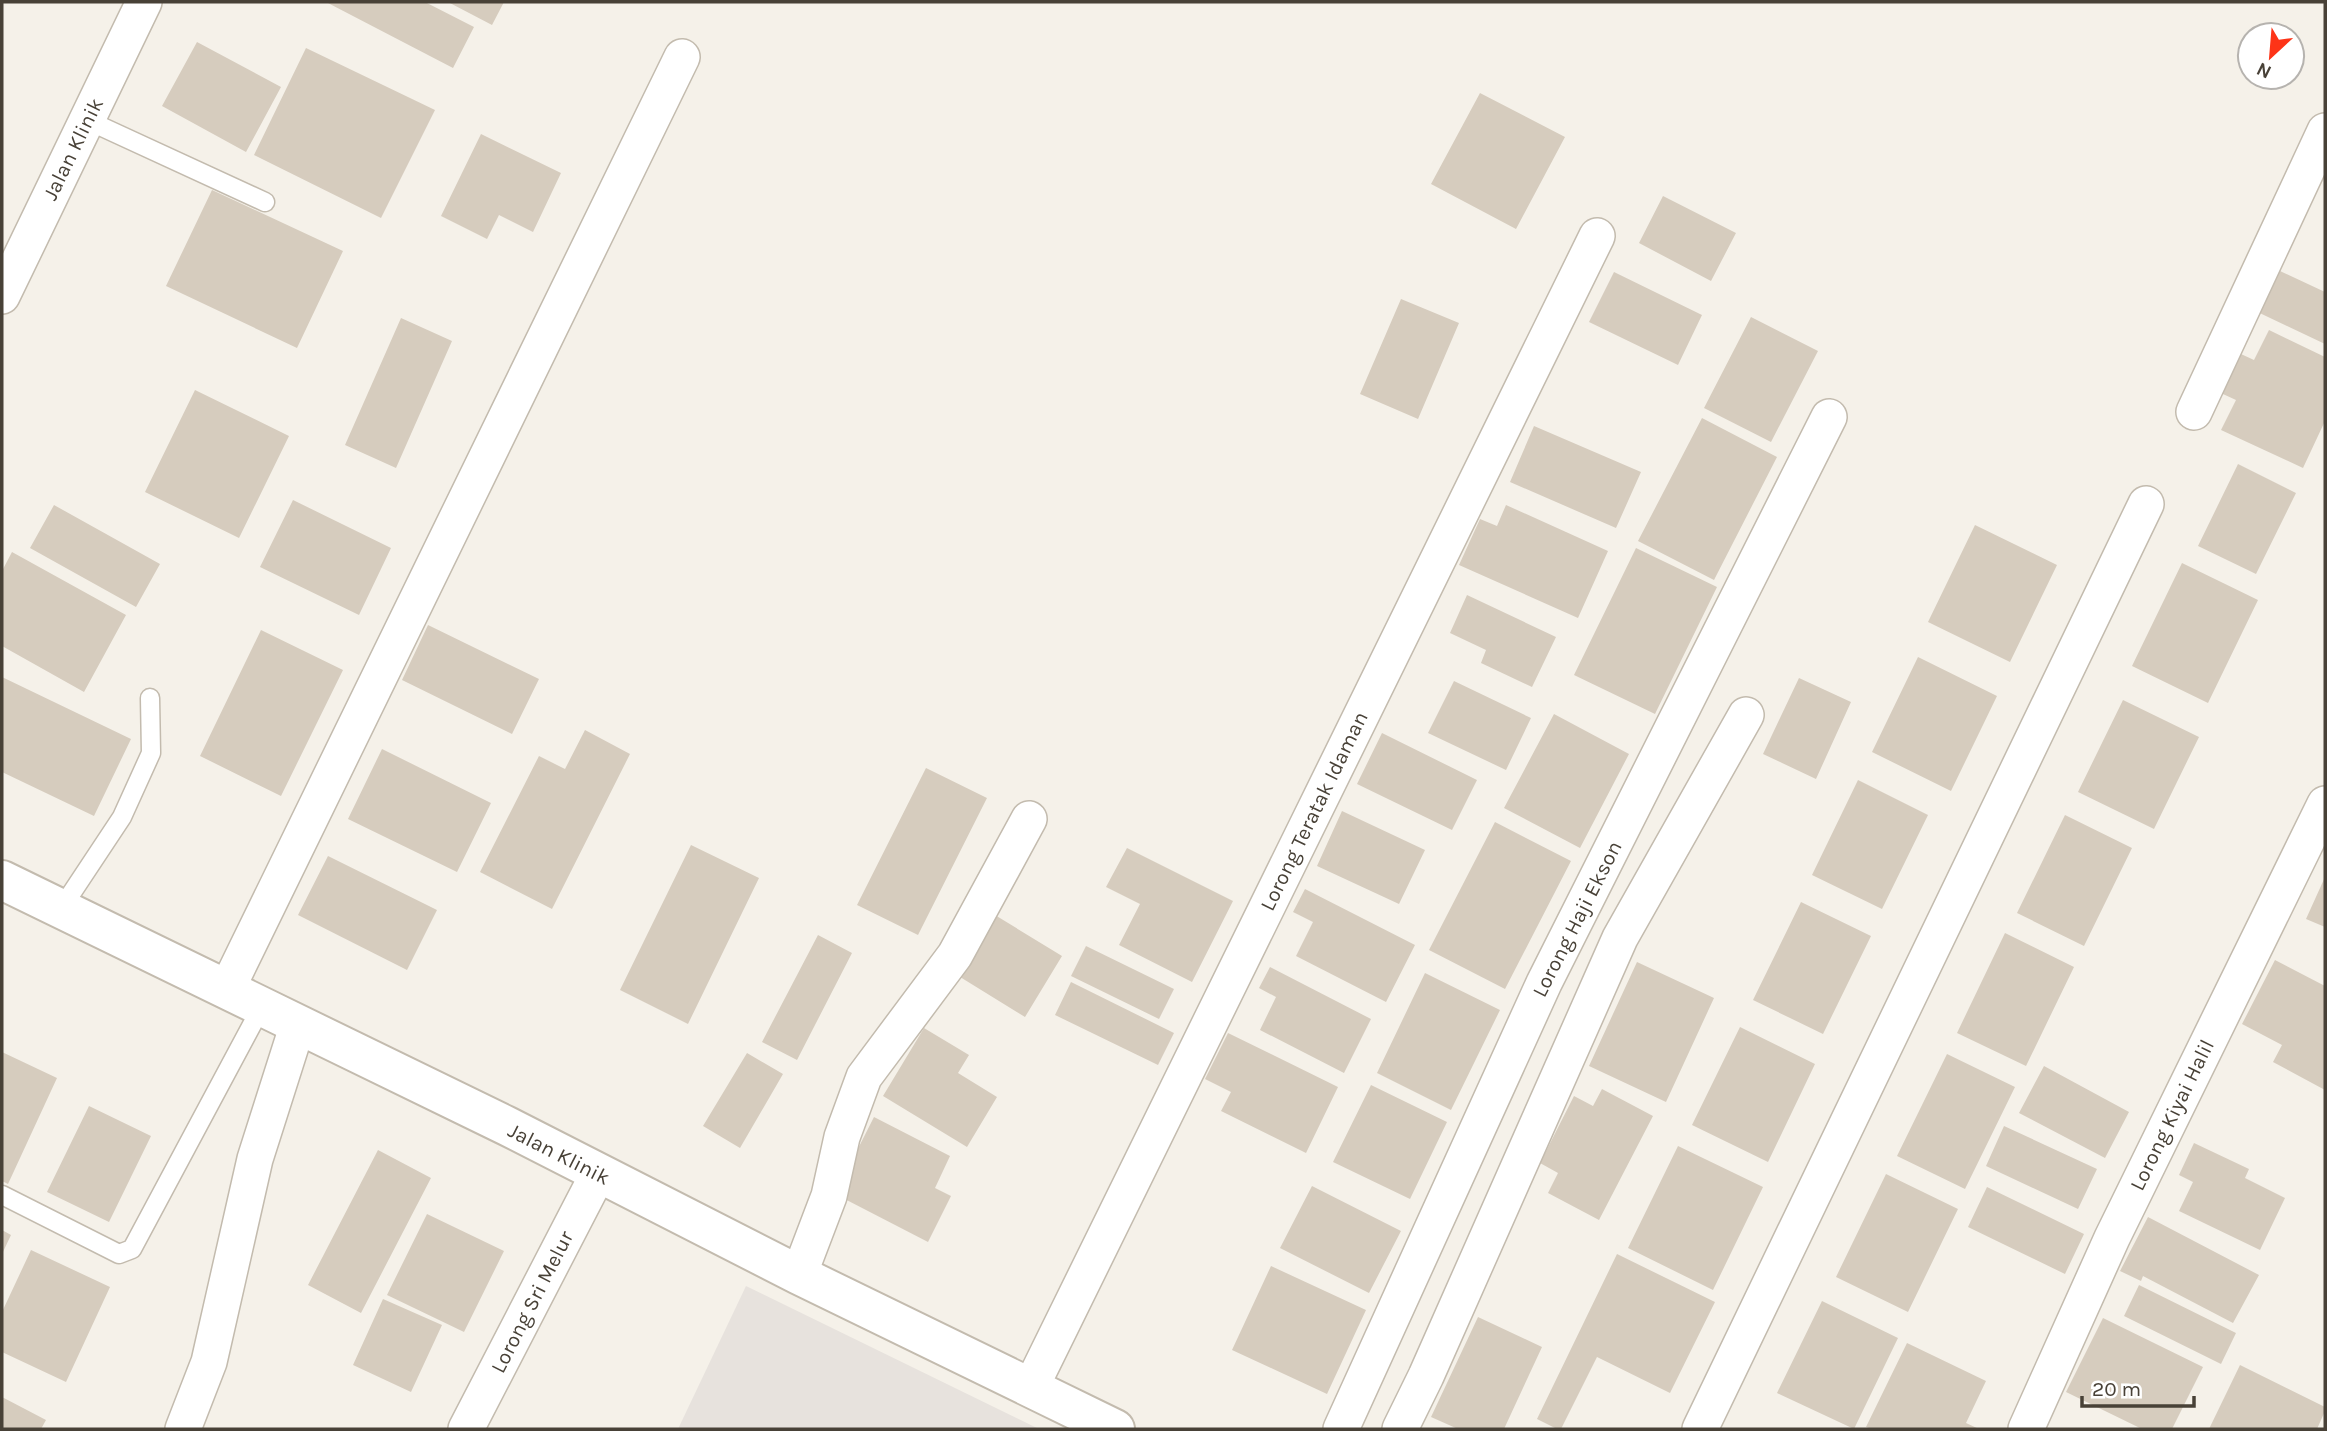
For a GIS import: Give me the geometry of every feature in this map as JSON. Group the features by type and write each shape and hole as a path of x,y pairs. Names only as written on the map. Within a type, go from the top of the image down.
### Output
{"street":[{"name":"Jalan Klinik","path":"2,296 144,2"},
{"path":"227,989 682,57"},
{"path":"2193,412 2325,131"},
{"name":"Lorong Teratak Idaman","path":"1031,1387 1597,236"},
{"name":"Lorong Haji Ekson","path":"1341,1429 1544,983 1829,417"},
{"path":"1700,1429 2146,504"},
{"path":"1400,1429 1620,938 1746,715"},
{"name":"Lorong Kiyai Halil","path":"2026,1429 2112,1238 2325,804"},
{"path":"799,1275 829,1196 842,1137 864,1077 955,955 1029,819"},
{"name":"Jalan Klinik","path":"2,880 507,1126 799,1275 1115,1429"},
{"path":"183,1429 209,1362 255,1158 298,1024"},
{"name":"Lorong Sri Melur","path":"466,1429 598,1174"}],"lane":[{"path":"87,120 265,202"},
{"path":"61,909 122,817 151,753 150,698"},
{"path":"2,1195 120,1254 132,1249 262,1006"}],"shaded area":[{"path":"746,1286 1039,1429 678,1429"}],"building":[{"path":"326,2 425,2 474,27 453,68"},
{"path":"448,2 504,2 492,25"},
{"path":"197,42 281,87 246,152 162,106"},
{"path":"306,48 435,110 381,218 254,155"},
{"path":"1480,93 1565,137 1516,229 1431,184"},
{"path":"481,134 561,173 533,232 499,215 487,239 441,216"},
{"path":"212,190 343,251 297,348 166,286"},
{"path":"1663,196 1736,233 1711,281 1639,243"},
{"path":"2267,265 2325,292 2325,344 2247,307"},
{"path":"1614,272 1702,315 1678,365 1589,322"},
{"path":"1401,299 1459,323 1418,419 1360,394"},
{"path":"1751,317 1818,351 1771,442 1704,408"},
{"path":"401,318 452,341 396,468 345,445"},
{"path":"2269,330 2325,357 2325,421 2303,468 2221,430 2236,400 2212,389 2230,349 2254,360"},
{"path":"195,390 289,436 239,538 145,492"},
{"path":"1702,418 1777,457 1714,580 1638,541"},
{"path":"1534,426 1641,472 1616,528 1510,482"},
{"path":"2238,464 2296,493 2256,574 2198,546"},
{"path":"293,500 391,548 359,615 260,567"},
{"path":"54,505 160,564 136,607 30,548"},
{"path":"1506,505 1608,551 1578,618 1459,565 1480,519 1497,526"},
{"path":"1975,525 2057,565 2010,662 1928,622"},
{"path":"1636,548 1717,587 1655,714 1574,675"},
{"path":"12,552 126,615 84,692 2,646 2,571"},
{"path":"2182,563 2258,600 2208,703 2132,666"},
{"path":"1467,595 1556,637 1532,687 1481,663 1486,650 1450,633"},
{"path":"428,625 539,679 512,734 402,680"},
{"path":"261,630 343,670 281,796 200,756"},
{"path":"1918,657 1997,696 1951,791 1872,752"},
{"path":"2,677 131,739 94,816 2,772"},
{"path":"1799,678 1851,702 1816,779 1763,754"},
{"path":"1454,681 1531,718 1506,770 1428,733"},
{"path":"2123,700 2199,737 2154,829 2078,792"},
{"path":"1554,714 1629,754 1580,848 1504,808"},
{"path":"585,730 630,754 552,909 480,872 539,756 565,769"},
{"path":"1382,733 1477,780 1452,830 1357,784"},
{"path":"382,749 491,803 457,872 348,819"},
{"path":"926,768 987,798 918,935 857,905"},
{"path":"1858,780 1928,815 1882,909 1812,875"},
{"path":"1342,811 1425,850 1399,904 1317,866"},
{"path":"2065,815 2132,848 2084,946 2017,913"},
{"path":"1495,822 1571,861 1505,989 1429,950"},
{"path":"691,845 759,878 688,1024 620,990"},
{"path":"1127,848 1233,901 1192,982 1119,945 1140,904 1106,887"},
{"path":"328,856 437,910 407,970 298,915"},
{"path":"2325,877 2325,927 2306,919"},
{"path":"1305,889 1415,945 1386,1002 1296,956 1313,922 1293,912"},
{"path":"1801,902 1871,936 1823,1034 1753,1000"},
{"path":"990,912 1062,956 1025,1017 952,972"},
{"path":"2005,933 2074,967 2026,1066 1957,1033"},
{"path":"818,935 852,953 797,1060 762,1042"},
{"path":"1086,946 1174,989 1159,1019 1071,976"},
{"path":"2275,960 2325,986 2325,1090 2273,1062 2282,1045 2242,1024"},
{"path":"1637,962 1714,998 1666,1102 1589,1066"},
{"path":"1270,967 1371,1019 1344,1073 1260,1030 1276,997 1259,988"},
{"path":"1425,973 1500,1010 1451,1110 1377,1073"},
{"path":"1071,982 1174,1033 1158,1065 1055,1015"},
{"path":"1740,1027 1815,1064 1768,1162 1692,1125"},
{"path":"924,1028 969,1055 958,1073 997,1097 967,1147 883,1096"},
{"path":"1228,1033 1338,1087 1306,1153 1221,1111 1231,1092 1205,1079"},
{"path":"2,1052 57,1078 8,1184 2,1181"},
{"path":"747,1053 783,1074 740,1148 703,1126"},
{"path":"1947,1054 2015,1087 1965,1189 1897,1156"},
{"path":"2044,1066 2129,1112 2105,1158 2019,1113"},
{"path":"1371,1085 1447,1122 1410,1199 1333,1162"},
{"path":"1602,1089 1653,1116 1599,1220 1548,1193 1558,1173 1540,1163 1574,1096 1593,1106"},
{"path":"89,1106 151,1136 109,1222 47,1192"},
{"path":"874,1117 950,1156 935,1188 951,1196 928,1242 835,1194"},
{"path":"2004,1126 2097,1169 2078,1209 1986,1166"},
{"path":"2194,1143 2249,1169 2245,1178 2285,1198 2260,1250 2179,1211 2193,1182 2179,1175"},
{"path":"1678,1146 1763,1187 1713,1290 1628,1248"},
{"path":"378,1150 431,1178 361,1313 308,1285"},
{"path":"1886,1174 1958,1209 1908,1312 1836,1277"},
{"path":"1312,1186 1401,1231 1369,1293 1280,1248"},
{"path":"1987,1187 2084,1234 2065,1274 1968,1227"},
{"path":"427,1214 504,1251 464,1332 387,1295"},
{"path":"2148,1217 2259,1275 2233,1323 2143,1276 2141,1281 2120,1271"},
{"path":"2,1230 11,1235 2,1254"},
{"path":"31,1250 110,1287 66,1382 2,1352 2,1312"},
{"path":"1617,1254 1715,1302 1670,1393 1597,1357 1561,1429 1557,1429 1537,1419"},
{"path":"1271,1266 1366,1310 1327,1394 1232,1350"},
{"path":"2139,1285 2236,1333 2221,1364 2124,1316"},
{"path":"383,1299 442,1325 411,1392 353,1365"},
{"path":"1822,1301 1898,1338 1854,1429 1777,1393"},
{"path":"1478,1317 1542,1347 1504,1429 1458,1429 1431,1417"},
{"path":"2103,1318 2203,1367 2172,1429 2142,1429 2066,1392"},
{"path":"1907,1343 1986,1381 1966,1423 1979,1429 1866,1427"},
{"path":"2240,1365 2325,1407 2317,1429 2209,1429"},
{"path":"2,1397 46,1420 41,1429 2,1429"}]}
